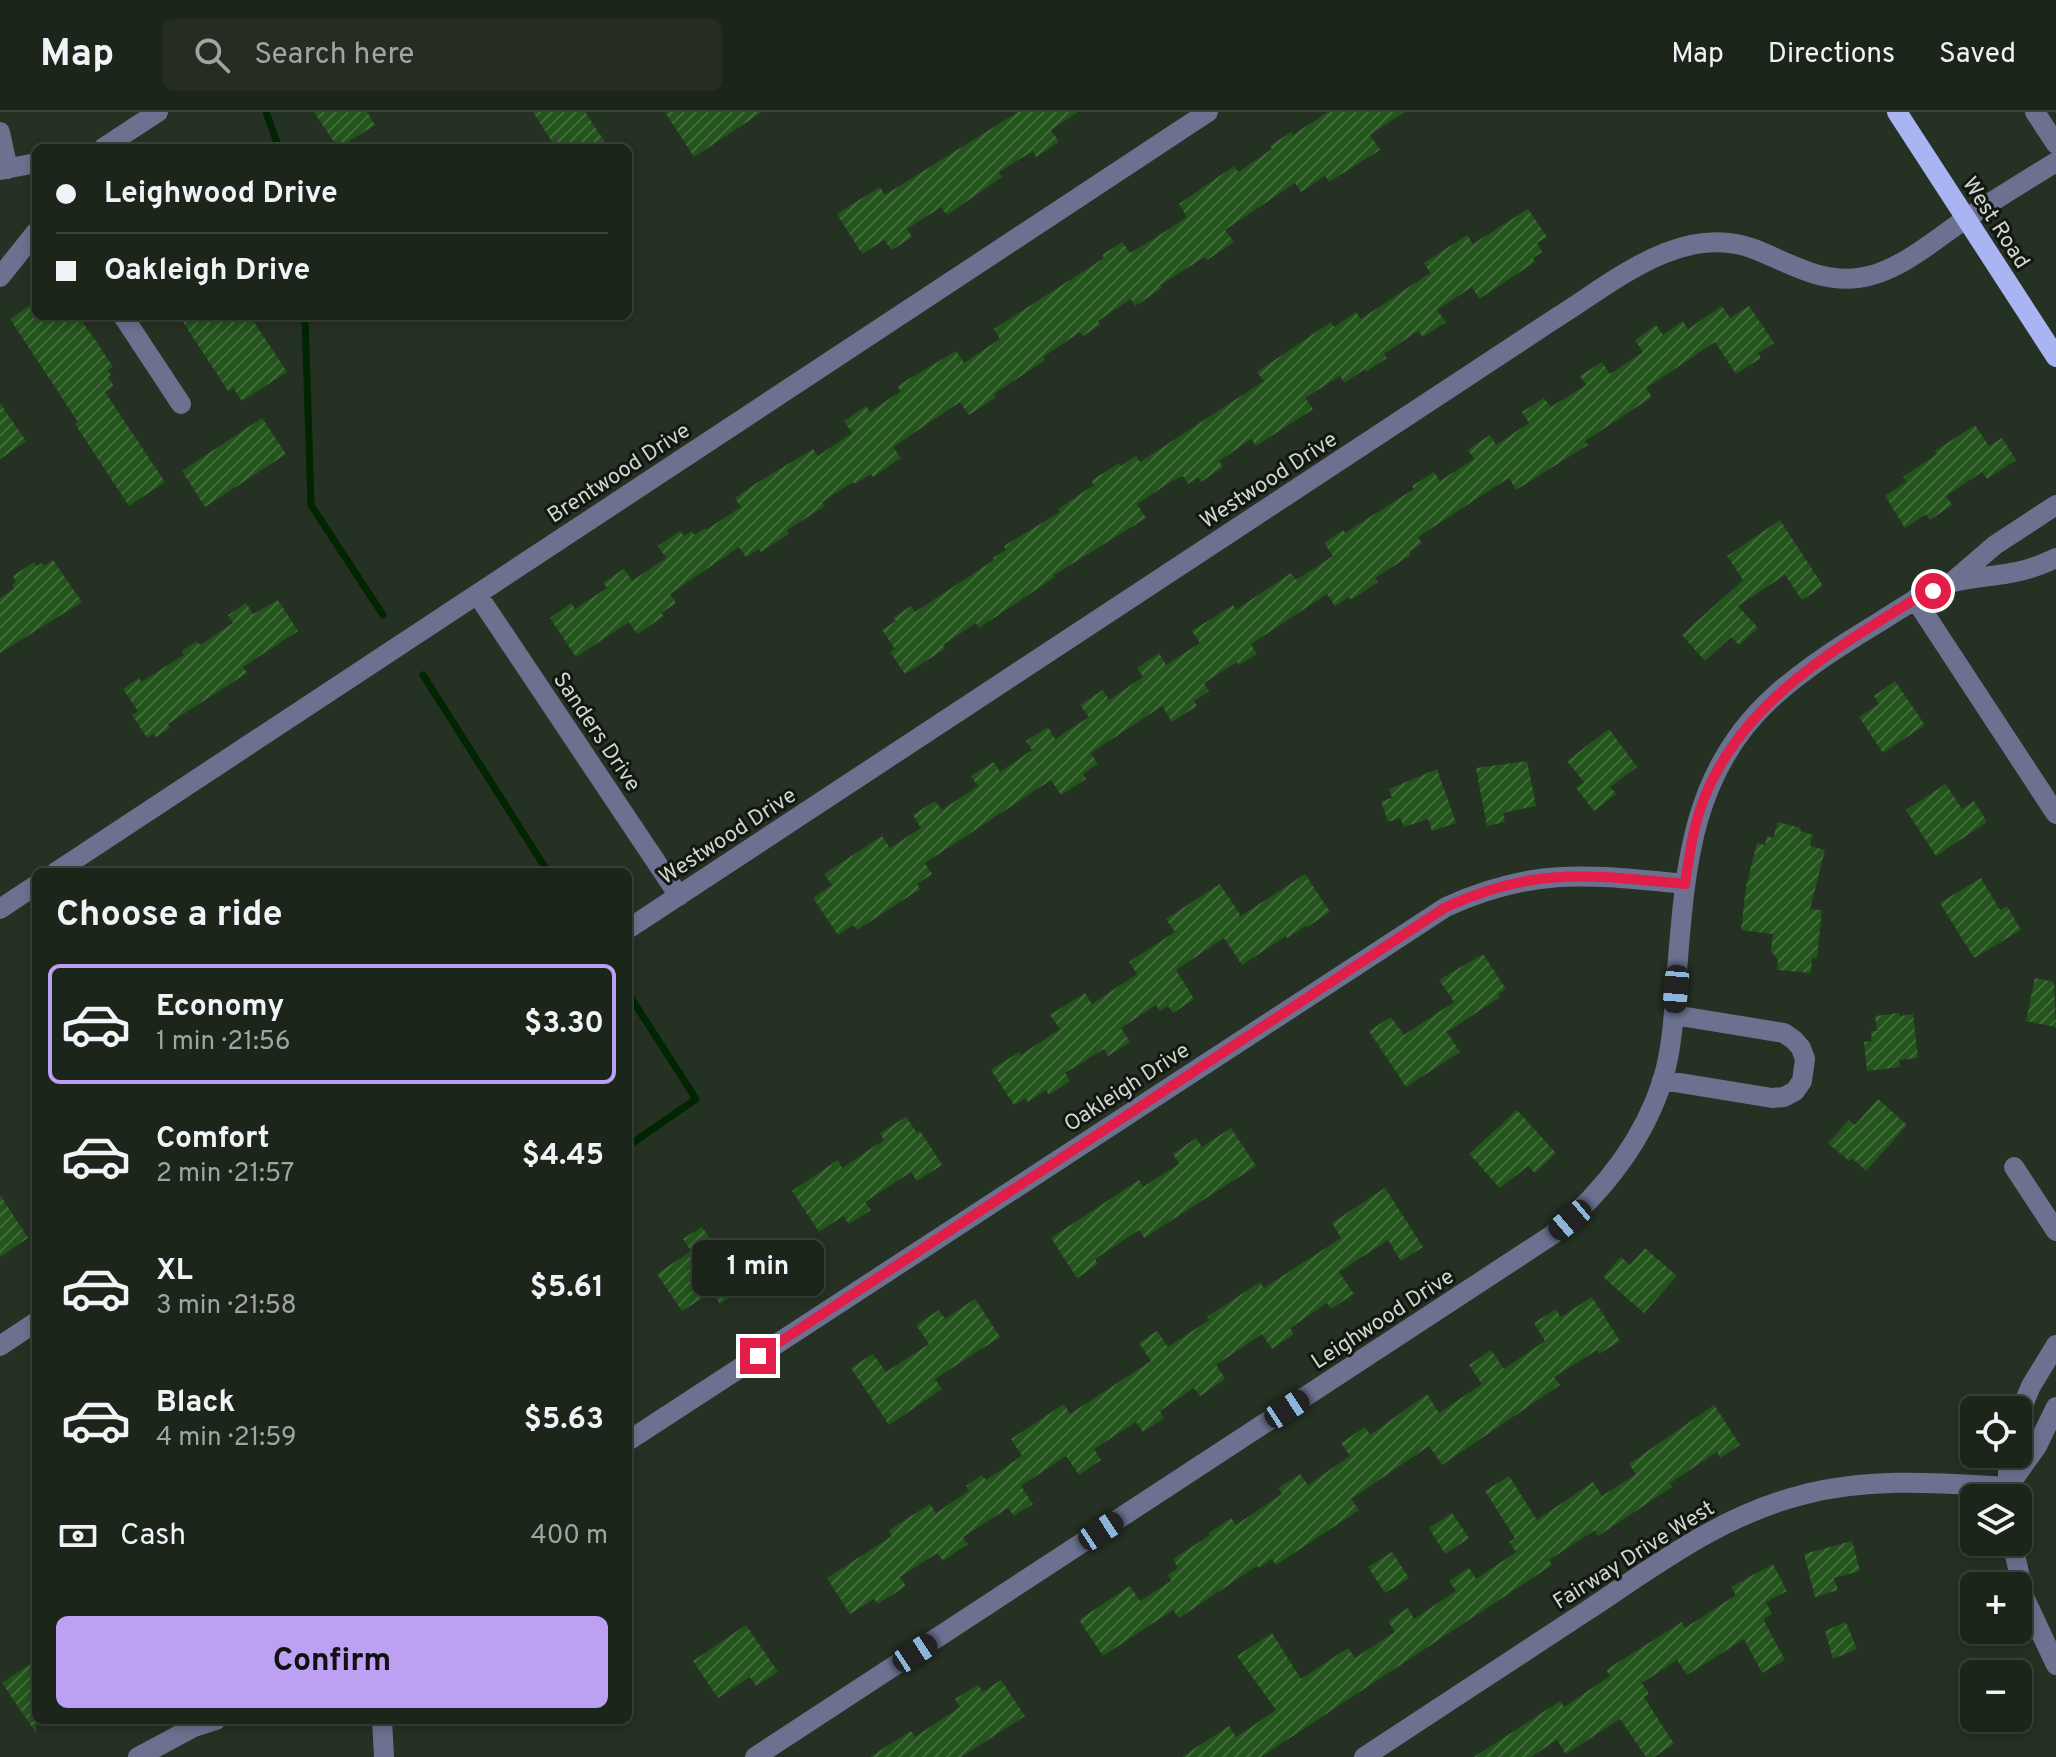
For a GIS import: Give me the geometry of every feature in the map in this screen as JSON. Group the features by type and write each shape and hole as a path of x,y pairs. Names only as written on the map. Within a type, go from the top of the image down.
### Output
{"main road":[{"name":"West Road","path":"1897,112 2056,357"}],"street":[{"path":"109,144 158,112"},
{"name":"Brentwood Drive","path":"62,868 1208,112"},
{"path":"2035,112 2056,144"},
{"path":"0,132 4,170 32,164"},
{"name":"Westwood Drive","path":"632,926 1556,318 1666,251 1710,241 1735,243 1818,275 1859,278 1883,271 2056,162"},
{"path":"0,277 32,237"},
{"path":"126,320 181,404"},
{"name":"Leighwood Drive","path":"755,1757 1552,1235 1588,1205 1633,1146 1662,1080 1674,1015 1690,845 1703,801 1723,760 1771,699 1812,666 1915,599 1952,582 1995,545 2056,505"},
{"name":"Leighwood Drive","path":"1952,582 2014,573 2056,558"},
{"name":"Sanders Drive","path":"477,594 679,896"},
{"path":"1915,599 2056,814"},
{"name":"Oakleigh Drive","path":"632,1438 1446,907 1499,886 1549,876 1598,876 1685,884"},
{"path":"0,909 32,888"},
{"path":"1662,1080 1772,1098 1784,1097 1795,1091 1805,1071 1801,1048 1784,1033 1674,1015"},
{"path":"2014,1167 2056,1231"},
{"path":"0,1346 32,1325"},
{"path":"2027,1396 2056,1345"},
{"path":"2013,1484 2037,1446 2056,1407"},
{"name":"Fairway Drive West","path":"1364,1757 1685,1546 1748,1513 1799,1495 1862,1484 1915,1481 1960,1486"},
{"path":"2015,1556 2025,1599 2056,1665"},
{"path":"138,1757 203,1724"},
{"path":"382,1724 384,1757"}],"building":[{"path":"314,112 367,112 375,125 344,144 335,144"},
{"path":"533,112 585,112 606,144 553,144"},
{"path":"665,112 762,112 694,157"},
{"path":"1018,112 1078,112 1051,130 1059,142 1036,157 1033,151 999,172 1002,177 947,215 941,207 907,229 912,237 892,250 884,240 862,254 837,214 880,187 885,195"},
{"path":"1328,112 1404,112 1370,135 1380,150 1329,182 1325,176 1301,192 1295,183 1225,230 1234,242 1207,260 1205,257 1160,285 1162,288 1135,306 1131,299 1098,321 1100,325 1083,336 1080,332 969,415 960,402 893,447 901,458 873,477 871,474 855,484 853,482 822,502 825,506 787,530 789,534 761,552 759,549 746,557 739,547 670,594 676,603 661,613 664,616 637,634 629,622 576,657 550,618 571,603 575,609 607,588 603,583 624,569 632,581 666,558 658,546 680,531 684,536 692,531 694,535 706,530 741,507 735,498 755,484 813,449 818,456 852,433 844,421 866,406 870,412 901,391 897,386 956,351 964,363 1000,339 994,329 1104,258 1102,255 1122,242 1130,253 1152,240 1187,217 1179,204 1234,166 1238,172 1291,132 1293,135"},
{"path":"1528,209 1547,237 1537,243 1542,252 1533,258 1535,262 1479,299 1472,287 1437,310 1446,322 1423,337 1418,331 1384,354 1387,358 1366,372 1365,369 1344,383 1340,376 1305,398 1313,409 1256,446 1251,439 1219,461 1223,467 1201,482 1198,477 1188,484 1183,476 1172,481 1137,504 1146,518 1054,575 979,628 976,623 943,645 945,649 905,674 890,652 895,649 882,630 896,621 893,618 911,606 915,612 994,560 1006,550 1004,546 1060,512 1058,509 1094,485 1091,481 1119,463 1121,466 1136,456 1140,462 1264,381 1257,372 1331,322 1334,327 1356,312 1361,319 1430,273 1424,263 1467,235 1473,244"},
{"path":"32,304 32,320 81,320 113,367 108,370 111,375 108,377 114,386 105,392 165,482 129,506 10,319"},
{"path":"1722,306 1730,318 1749,306 1774,343 1758,353 1761,358 1736,374 1715,342 1646,388 1652,397 1585,441 1588,445 1516,490 1509,478 1418,537 1422,543 1409,552 1411,555 1375,578 1378,582 1351,600 1349,597 1335,606 1327,594 1251,644 1257,654 1239,665 1237,662 1204,683 1209,691 1194,701 1197,706 1172,722 1162,706 1091,753 1098,764 1083,774 1086,779 1061,795 1051,780 925,863 932,874 917,884 920,889 857,930 853,925 838,935 813,898 832,885 824,874 882,836 890,848 921,828 913,815 935,801 942,810 978,786 971,776 994,762 1000,772 1032,750 1026,741 1048,727 1055,739 1089,717 1080,705 1103,690 1109,700 1143,677 1137,668 1159,653 1166,665 1200,643 1192,631 1233,605 1236,610 1291,573 1296,580 1333,556 1324,543 1414,489 1412,486 1434,472 1440,481 1474,459 1468,450 1490,435 1496,445 1529,423 1522,412 1544,398 1551,407 1586,385 1580,376 1602,362 1610,374 1643,352 1635,340 1656,325 1663,335 1683,321 1688,329"},
{"path":"182,320 253,320 287,372 242,401 233,388 228,391"},
{"path":"0,403 26,441 0,459"},
{"path":"262,418 286,454 205,507 182,471"},
{"path":"1975,425 1989,446 2002,438 2016,460 1987,479 1982,472 1946,496 1952,505 1930,520 1926,514 1905,528 1885,496 1906,482 1903,477 1937,454 1935,451"},
{"path":"1780,520 1823,586 1802,600 1785,575 1738,606 1758,628 1739,645 1731,637 1705,661 1682,635 1743,580 1727,556"},
{"path":"53,560 82,602 0,653 0,598 14,588 12,585 16,582 13,576 34,562 37,566 42,563 44,566"},
{"path":"278,600 298,631 243,667 247,673 168,724 170,728 156,737 153,734 147,738 132,715 138,711 123,689 139,678 141,682 184,655 182,651 197,641 200,645 233,623 228,615 246,603 253,614"},
{"path":"1895,681 1925,725 1883,753 1859,717 1879,704 1874,696"},
{"path":"1609,729 1637,767 1610,787 1616,794 1594,811 1576,788 1584,782 1567,761"},
{"path":"1527,761 1536,806 1503,813 1505,822 1487,826 1476,768"},
{"path":"1437,769 1456,823 1432,831 1428,819 1404,827 1400,818 1388,822 1381,801 1392,798 1389,789"},
{"path":"1946,784 1962,809 1974,801 1987,822 1936,856 1906,810"},
{"path":"1778,822 1813,835 1810,846 1825,850 1810,909 1822,910 1817,958 1812,958 1811,973 1777,970 1778,960 1771,951 1773,934 1741,930 1746,887 1757,843 1765,845 1767,836 1773,838"},
{"path":"1305,874 1330,912 1242,965 1224,938 1176,970 1194,999 1173,1013 1168,1006 1160,1011 1156,1005 1121,1028 1130,1042 1108,1056 1104,1049 1065,1073 1070,1081 1049,1095 1046,1090 1028,1102 1025,1098 1014,1105 991,1070 1019,1052 1021,1055 1060,1029 1050,1015 1085,993 1092,1004 1137,974 1129,962 1175,932 1166,919 1220,884 1241,916"},
{"path":"1981,878 2000,910 2007,906 2021,930 1974,958 1940,903"},
{"path":"1483,954 1506,989 1498,994 1500,997 1447,1032 1460,1052 1406,1087 1369,1031 1391,1017 1404,1035 1454,1002 1439,980"},
{"path":"2035,978 2054,982 2056,1027 2026,1021"},
{"path":"1899,1013 1900,1016 1913,1014 1918,1058 1899,1060 1900,1067 1867,1071 1864,1042 1872,1041 1871,1031 1877,1031 1875,1016"},
{"path":"1878,1099 1907,1125 1866,1171 1828,1143 1849,1120 1855,1125"},
{"path":"1517,1110 1556,1153 1535,1173 1528,1166 1500,1188 1469,1154"},
{"path":"906,1117 917,1133 920,1131 942,1165 917,1181 911,1172 865,1202 871,1210 849,1224 843,1216 819,1232 792,1191 838,1160 842,1168 884,1140 880,1133"},
{"path":"1231,1128 1256,1166 1144,1238 1139,1230 1095,1259 1098,1264 1077,1278 1051,1238 1139,1180 1143,1187 1179,1164 1173,1154 1196,1138 1202,1147"},
{"path":"1385,1188 1423,1247 1401,1261 1388,1240 1339,1272 1354,1294 1331,1309 1327,1303 1290,1328 1294,1334 1272,1349 1262,1334 1216,1365 1225,1379 1200,1396 1194,1388 1160,1411 1164,1418 1143,1432 1136,1422 1094,1449 1101,1460 1079,1475 1066,1456 1021,1486 1033,1504 1014,1516 1008,1508 963,1537 968,1544 943,1561 937,1553 900,1577 906,1586 878,1604 874,1599 850,1614 827,1578 892,1536 889,1530 930,1504 936,1513 969,1491 966,1486 982,1475 986,1480 1022,1456 1011,1439 1064,1404 1070,1414 1151,1361 1139,1343 1157,1331 1168,1347 1260,1282 1264,1288 1341,1238 1332,1223"},
{"path":"0,1195 28,1238 0,1257"},
{"path":"702,1227 743,1289 720,1304 712,1292 682,1311 657,1274 691,1251 683,1239"},
{"path":"1645,1248 1677,1276 1644,1313 1603,1277 1621,1257 1630,1265"},
{"path":"1592,1297 1620,1341 1599,1354 1597,1350 1554,1377 1560,1385 1442,1465 1429,1446 1351,1499 1359,1510 1276,1565 1272,1559 1259,1568 1257,1566 1179,1618 1173,1610 1103,1656 1079,1620 1130,1586 1140,1601 1171,1581 1168,1575 1178,1568 1173,1559 1231,1518 1236,1525 1282,1494 1278,1488 1300,1474 1308,1485 1350,1456 1341,1443 1365,1427 1370,1435 1427,1394 1439,1413 1482,1384 1469,1365 1491,1350 1504,1369 1545,1341 1534,1323 1556,1309 1561,1317"},
{"path":"975,1299 1000,1337 935,1379 942,1389 889,1425 851,1368 873,1354 886,1372 929,1344 916,1325 939,1310 945,1319"},
{"path":"1714,1405 1740,1445 1720,1458 1717,1452 1670,1483 1672,1487 1598,1536 1595,1530 1549,1560 1552,1565 1261,1757 1182,1757 1229,1726 1236,1737 1276,1710 1237,1656 1272,1633 1301,1679 1348,1648 1355,1658 1395,1632 1388,1621 1408,1608 1414,1619 1456,1591 1449,1581 1469,1568 1476,1579 1516,1552 1509,1542 1515,1538 1485,1491 1509,1476 1537,1520 1593,1482 1602,1496 1636,1474 1629,1464"},
{"path":"1452,1513 1469,1538 1445,1554 1429,1528"},
{"path":"1852,1541 1860,1571 1834,1578 1838,1590 1815,1597 1804,1554"},
{"path":"1392,1552 1409,1578 1385,1593 1368,1567"},
{"path":"1773,1564 1787,1591 1766,1602 1772,1614 1763,1619 1785,1660 1762,1673 1744,1639 1687,1675 1677,1660 1642,1683 1649,1694 1644,1697 1674,1744 1654,1757 1646,1757 1620,1719 1566,1754 1557,1740 1531,1757 1474,1757 1560,1701 1564,1707 1610,1676 1606,1670 1682,1622 1685,1628 1736,1595 1731,1587"},
{"path":"1846,1622 1857,1649 1833,1659 1825,1631"},
{"path":"746,1625 778,1672 756,1686 750,1677 718,1698 693,1661"},
{"path":"32,1663 32,1724 36,1724 36,1733 2,1683"},
{"path":"1001,1680 1025,1716 961,1757 870,1757 911,1731 915,1737 960,1707 955,1699 978,1685 983,1692"}],"waterway":[{"path":"266,112 278,144"},
{"path":"305,320 311,505 383,615"},
{"path":"423,675 545,868"},
{"path":"632,999 696,1099 632,1143"}],"route":[{"path":"758,1356 1446,907 1499,886 1561,875 1685,884 1690,845 1703,801 1723,760 1747,726 1771,699 1812,666 1915,599 1933,591"}]}
